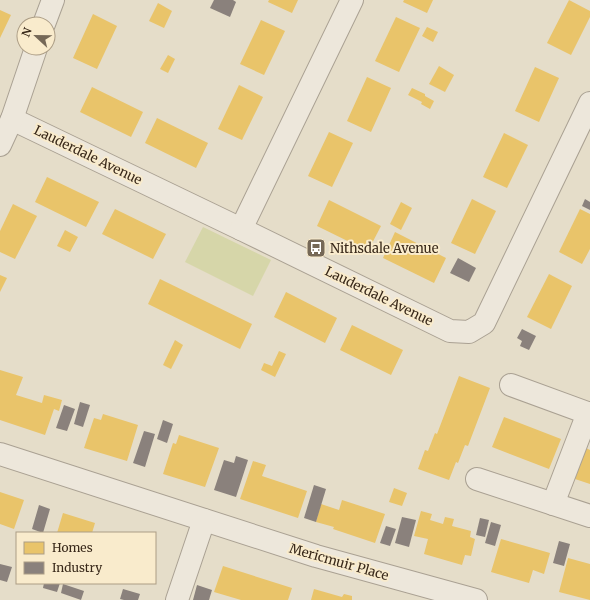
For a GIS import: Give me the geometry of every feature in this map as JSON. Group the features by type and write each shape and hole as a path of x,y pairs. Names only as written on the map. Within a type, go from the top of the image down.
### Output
{"street":[{"path":"47,16 52,0"},
{"path":"241,229 352,0"},
{"path":"0,145 12,119 33,56"},
{"name":"Lauderdale Avenue","path":"12,119 450,331 469,332 484,323 590,103"},
{"path":"512,385 589,413 554,504"},
{"name":"Mericmuir Place","path":"0,454 316,556 476,600"},
{"path":"477,479 590,516"},
{"path":"177,600 204,520"}],"green space":[{"path":"203,227 271,260 253,296 185,262"}],"building: Homes":[{"path":"269,0 298,0 292,13 268,2"},
{"path":"404,0 433,0 427,13 403,2"},
{"path":"569,0 590,11 590,17 571,55 547,43"},
{"path":"158,3 172,11 164,28 149,21"},
{"path":"0,10 11,15 0,38"},
{"path":"93,14 117,26 97,69 73,58"},
{"path":"396,17 420,28 399,72 375,61"},
{"path":"261,20 285,31 264,75 240,64"},
{"path":"427,27 438,32 433,42 422,36"},
{"path":"168,55 175,59 168,73 160,69"},
{"path":"439,66 454,75 445,92 429,84"},
{"path":"535,67 559,78 539,122 515,111"},
{"path":"367,77 391,88 371,132 347,121"},
{"path":"239,85 263,97 242,140 218,129"},
{"path":"92,87 143,112 131,137 80,112"},
{"path":"412,88 425,94 425,96 434,101 430,109 421,104 422,102 408,95"},
{"path":"157,118 208,143 196,168 145,143"},
{"path":"329,132 353,143 332,187 308,176"},
{"path":"504,133 528,145 507,188 483,177"},
{"path":"47,177 99,202 86,227 35,202"},
{"path":"472,199 496,211 475,254 451,243"},
{"path":"329,200 381,226 368,251 317,226"},
{"path":"401,202 412,208 401,230 390,224"},
{"path":"13,204 37,216 15,259 0,252 0,231"},
{"path":"115,209 166,234 153,259 102,234"},
{"path":"580,209 590,214 590,249 582,264 559,252"},
{"path":"65,230 78,237 70,252 57,246"},
{"path":"395,232 446,258 434,283 383,258"},
{"path":"549,274 572,286 551,329 527,317"},
{"path":"0,275 7,278 0,292"},
{"path":"160,279 252,324 240,349 148,304"},
{"path":"286,292 337,318 325,343 274,317"},
{"path":"352,325 403,350 391,375 340,350"},
{"path":"175,340 183,345 171,369 163,365"},
{"path":"279,351 286,354 275,377 261,370 264,363 272,366"},
{"path":"0,370 23,377 16,395 42,403 44,395 62,400 59,411 54,409 45,435 0,420"},
{"path":"459,376 490,388 468,446 465,445 449,480 418,469 425,450 428,451 435,433 437,434"},
{"path":"103,414 138,425 127,461 84,448 94,418 101,420"},
{"path":"504,417 561,439 549,469 492,447"},
{"path":"179,435 219,448 205,487 163,474 173,443 176,444"},
{"path":"586,448 590,450 590,484 575,479"},
{"path":"253,461 266,465 262,476 307,491 298,518 240,499"},
{"path":"394,488 407,493 402,506 389,502"},
{"path":"0,492 24,500 14,529 0,524"},
{"path":"342,500 385,514 375,543 333,529 334,527 316,522 321,504 339,510"},
{"path":"421,511 432,514 430,520 443,524 445,517 454,519 452,526 471,531 470,537 475,539 471,556 465,555 462,565 424,554 428,539 414,536"},
{"path":"63,513 95,523 92,532 57,532"},
{"path":"501,539 550,553 544,574 533,570 529,583 491,572"},
{"path":"568,558 590,564 590,600 559,592"},
{"path":"223,566 292,588 288,600 241,600 214,592"},
{"path":"314,589 342,597 344,594 352,596 352,600 311,600"}],"building: Industry":[{"path":"214,0 233,0 236,2 230,17 210,8"},
{"path":"585,199 590,202 590,210 582,206"},
{"path":"458,258 476,268 469,282 450,273"},
{"path":"522,329 536,336 529,350 520,346 522,341 517,338"},
{"path":"80,402 90,405 83,427 74,424"},
{"path":"64,405 75,409 67,431 56,428"},
{"path":"163,420 173,424 167,443 157,439"},
{"path":"144,431 155,434 145,467 133,463"},
{"path":"236,456 248,460 236,497 214,490 224,460 234,463"},
{"path":"314,485 326,489 316,522 304,518"},
{"path":"39,505 50,509 43,532 32,529"},
{"path":"402,517 416,520 409,547 395,543"},
{"path":"480,518 489,520 485,537 476,535"},
{"path":"491,522 501,525 495,546 485,543"},
{"path":"386,526 396,529 390,546 380,543"},
{"path":"559,541 570,544 564,566 553,563"},
{"path":"0,564 12,567 7,582 0,580"},
{"path":"44,584 60,584 57,592 43,588"},
{"path":"63,584 84,591 81,600 61,593"},
{"path":"197,585 212,590 209,600 193,600"},
{"path":"123,589 140,594 138,600 120,599"}],"place":[{"name":"Nithsdale Avenue","path":"316,248"}]}
